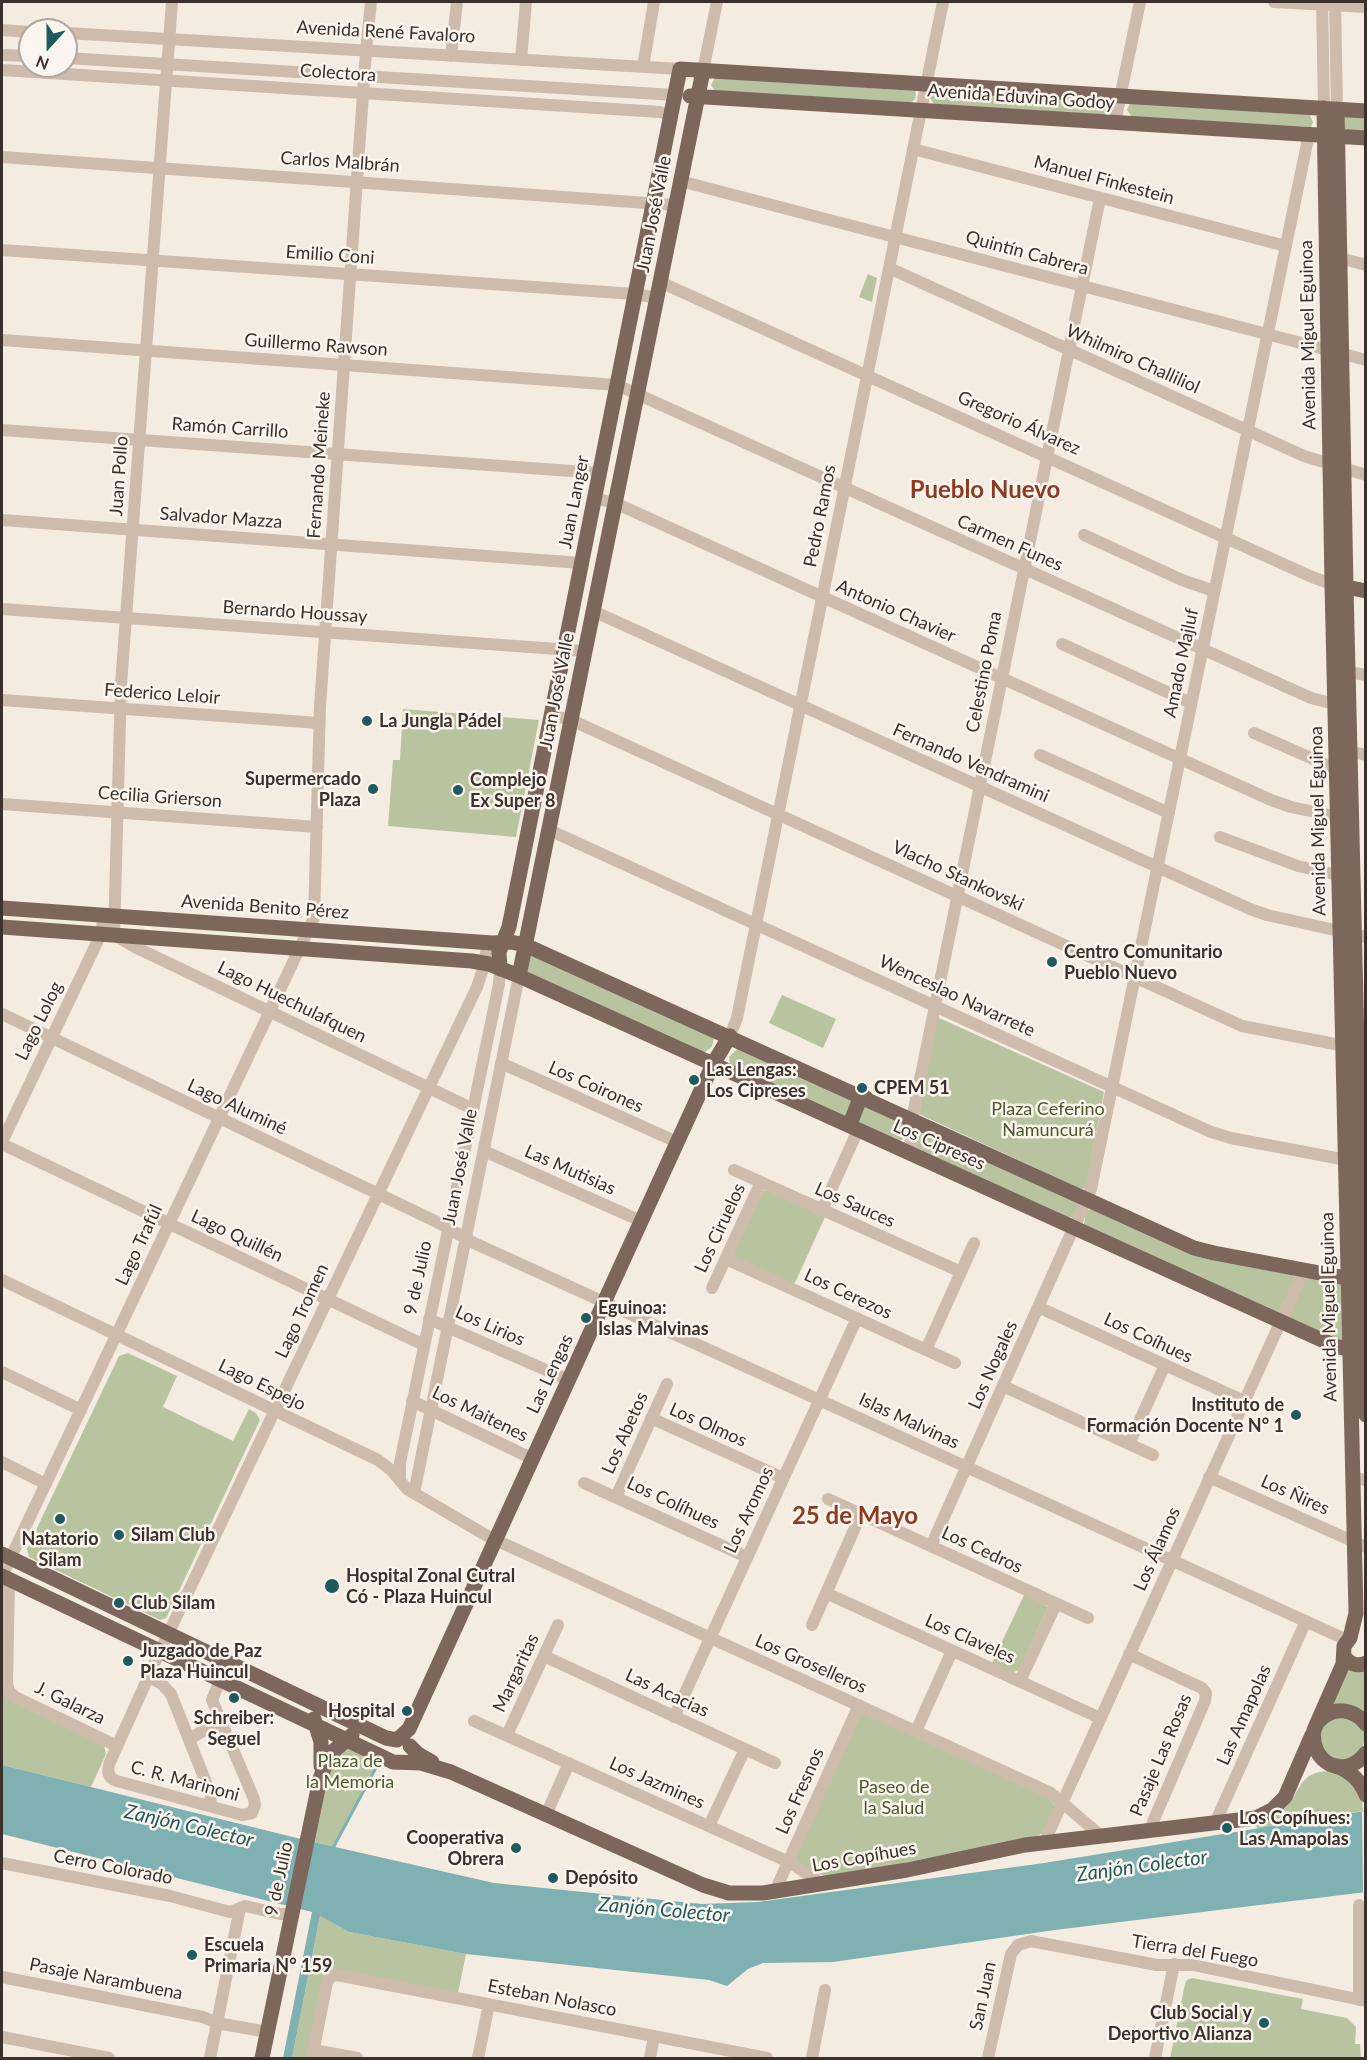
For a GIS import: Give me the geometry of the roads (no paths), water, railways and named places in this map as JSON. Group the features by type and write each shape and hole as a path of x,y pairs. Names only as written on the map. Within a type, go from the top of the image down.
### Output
{"main road":[{"name":"Avenida René Favaloro","path":"680,69 703,70"},
{"name":"Juan Langer","path":"504,942 509,927 599,473 627,389 636,294 680,69"},
{"name":"Avenida Eduvina Godoy","path":"703,70 1365,111"},
{"name":"Juan José Valle","path":"519,976 615,503 627,389 657,298 703,70"},
{"name":"Avenida Eduvina Godoy","path":"675,95 1365,138"},
{"name":"Avenida Miguel Eguinoa","path":"1330,109 1323,135 1335,352 1344,818 1338,876 1353,934"},
{"name":"Avenida Miguel Eguinoa","path":"1323,135 1340,258 1335,352"},
{"name":"Avenida Miguel Eguinoa","path":"1339,585 1348,672 1342,706"},
{"name":"Gregorio Álvarez","path":"1339,585 1365,591"},
{"name":"Avenida Miguel Eguinoa","path":"1315,1728 1342,1666 1344,1646 1354,1639 1360,1544 1357,1348 1360,1283 1352,1162 1356,1104 1350,1047 1353,934 1359,846 1344,818 1336,769 1343,750"},
{"name":"Avenida Benito Pérez","path":"2,908 525,945"},
{"path":"2,927 485,963 500,969"},
{"name":"9 de Julio","path":"500,969 498,956 504,942"},
{"name":"Los Cipreses","path":"525,945 1204,1251 1360,1283"},
{"name":"Los Cipreses","path":"500,969 1335,1346 1357,1348"},
{"name":"Las Lengas","path":"404,1740 713,1064 730,1036"},
{"path":"856,1129 850,1124 851,1118 859,1101 866,1098"},
{"name":"Avenida Miguel Eguinoa","path":"1357,1348 1365,1415"},
{"name":"Los Copíhues","path":"6,1556 386,1738 404,1740 418,1754 451,1772 716,1890 742,1894 775,1891 908,1870 1017,1847 1251,1819 1268,1813 1282,1801 1299,1776 1309,1768 1323,1765 1335,1766"},
{"name":"Los Copíhues","path":"4,1577 348,1740 399,1762 421,1763 451,1772"},
{"path":"1344,1656 1354,1665 1365,1663"},
{"path":"1365,1724 1355,1714 1339,1710 1327,1714 1315,1728 1313,1742 1323,1760 1355,1777 1365,1795"},
{"path":"315,1725 315,1716 318,1712 330,1711"},
{"path":"347,1719 353,1730 348,1740"},
{"name":"9 de Julio","path":"315,1725 322,1746 320,1779"},
{"name":"Los Copíhues","path":"1292,1785 1315,1728"},
{"name":"9 de Julio","path":"262,2058 320,1779 328,1755 348,1740"},
{"path":"404,1740 411,1755 399,1762 388,1757 387,1750 390,1743 404,1740"},
{"path":"1335,1766 1352,1765 1365,1753"}],"street":[{"name":"Juan Pollo","path":"110,916 118,812 126,618 172,2"},
{"name":"Fernando Meineke","path":"309,930 314,913 319,723 371,2"},
{"path":"451,56 457,2"},
{"path":"520,60 526,2"},
{"path":"643,67 654,2"},
{"name":"Juan José Valle","path":"703,70 717,2"},
{"name":"Pedro Ramos","path":"730,1036 736,1021 756,924 943,2"},
{"path":"1115,122 1140,2"},
{"path":"1274,2 1335,3 1365,7"},
{"name":"Avenida Miguel Eguinoa","path":"1322,3 1330,109"},
{"name":"Avenida Miguel Eguinoa","path":"1330,109 1335,3"},
{"path":"2,30 18,31"},
{"name":"Avenida René Favaloro","path":"78,34 680,69"},
{"path":"2,54 18,55"},
{"path":"78,59 675,95"},
{"name":"Colectora","path":"2,70 660,112 671,115"},
{"name":"Amado Majluf","path":"1087,1199 1092,1186 1286,246 1323,135"},
{"name":"Manuel Finkestein","path":"913,149 1286,246"},
{"name":"Carlos Malbrán","path":"2,157 675,205"},
{"name":"Quintín Cabrera","path":"680,181 1365,360"},
{"name":"Celestino Poma","path":"911,1154 912,1119 1100,198"},
{"name":"Emilio Coni","path":"2,250 636,294 657,298"},
{"path":"1340,258 1365,265"},
{"name":"Whilmiro Challiliol","path":"889,268 1304,456 1365,475"},
{"name":"Gregorio Álvarez","path":"660,282 1312,577 1339,585"},
{"name":"Guillermo Rawson","path":"2,340 344,365 627,389"},
{"name":"Carmen Funes","path":"627,389 1315,700 1342,706"},
{"name":"Ramón Carrillo","path":"2,430 599,473"},
{"name":"Antonio Chavier","path":"594,498 615,503 1277,803 1344,818"},
{"name":"Salvador Mazza","path":"2,520 581,563"},
{"path":"1083,535 1182,580 1215,591"},
{"name":"Bernardo Houssay","path":"2,609 585,651"},
{"name":"Fernando Vendramini","path":"593,611 1261,914 1353,934"},
{"path":"1062,644 1191,703"},
{"path":"1348,672 1365,675"},
{"name":"Federico Leloir","path":"2,700 319,723"},
{"name":"Vlacho Stankovski","path":"551,714 571,720 1242,1026 1350,1047"},
{"path":"1254,733 1336,769"},
{"path":"1343,750 1365,755"},
{"path":"1040,754 1169,813"},
{"name":"Cecilia Grierson","path":"2,804 317,827"},
{"name":"Wenceslao Navarrete","path":"549,830 1221,1136 1352,1162"},
{"path":"1220,837 1298,866 1338,876"},
{"name":"Lago Lolog","path":"2,1143 51,1038 107,935 110,916"},
{"name":"Lago Trafúl","path":"4,1577 6,1556 46,1484 309,930"},
{"name":"Lago Huechulafquen","path":"107,935 473,1109"},
{"name":"Lago Tromen","path":"108,1774 108,1766 160,1651 477,987 485,963 488,942"},
{"name":"9 de Julio","path":"400,1481 399,1468 429,1319 457,1234 473,1109 497,995 500,969"},
{"name":"Juan José Valle","path":"414,1493 448,1327 457,1234 484,1151 519,976"},
{"path":"477,987 483,983 491,986 497,995"},
{"name":"Lago Aluminé","path":"2,1014 457,1234"},
{"name":"Los Coirones","path":"501,1063 677,1142"},
{"path":"822,1210 856,1129"},
{"name":"Lago Quillén","path":"2,1143 424,1345"},
{"name":"Las Mutisias","path":"484,1151 641,1221"},
{"name":"Los Sauces","path":"734,1170 961,1272"},
{"name":"Los Ciruelos","path":"712,1288 761,1182"},
{"name":"Los Nogales","path":"931,1546 1087,1199"},
{"name":"Islas Malvinas","path":"457,1234 1306,1621 1354,1639"},
{"path":"926,1350 974,1243"},
{"name":"Los Cerezos","path":"726,1258 955,1363"},
{"name":"Los Álamos","path":"1044,1843 1304,1270"},
{"name":"Lago Espejo","path":"2,1271 118,1331 277,1407 389,1456 397,1456 403,1446"},
{"name":"Lago Espejo","path":"2,1280 118,1331"},
{"name":"Los Coíhues","path":"1038,1307 1244,1401"},
{"name":"Los Aromos","path":"674,1716 856,1318"},
{"name":"Los Lirios","path":"429,1319 569,1380"},
{"path":"1129,1444 1165,1365"},
{"path":"2,1372 81,1410"},
{"name":"Los Abetos","path":"616,1497 667,1384"},
{"path":"1003,1386 1153,1455"},
{"name":"Los Maitenes","path":"412,1401 533,1459"},
{"name":"Lago Espejo","path":"277,1407 378,1460 414,1493 496,1540"},
{"name":"Los Olmos","path":"651,1418 783,1478"},
{"path":"2,1462 46,1484"},
{"name":"Los Ñires","path":"1209,1477 1360,1544"},
{"name":"Los Colíhues","path":"584,1483 747,1557"},
{"name":"Los Cedros","path":"828,1499 1088,1618"},
{"path":"812,1625 861,1514"},
{"name":"Los Groselleros","path":"496,1540 1051,1793 1101,1836"},
{"name":"J. Galarza","path":"4,1577 9,1691 15,1697 117,1746"},
{"name":"Los Claveles","path":"826,1593 1100,1718"},
{"path":"1020,1681 1056,1604"},
{"name":"Las Amapolas","path":"1215,1823 1306,1621"},
{"name":"Margaritas","path":"507,1735 558,1625"},
{"path":"916,1731 952,1651"},
{"name":"Pasaje Las Rosas","path":"1129,1654 1199,1686 1206,1693 1205,1701 1149,1831"},
{"name":"Las Acacias","path":"544,1656 774,1763"},
{"path":"149,1677 170,1691 211,1795 210,1806"},
{"path":"189,1739 221,1721 212,1698 220,1680"},
{"name":"Los Fresnos","path":"775,1891 859,1705"},
{"name":"Los Jazmines","path":"474,1720 788,1862 822,1884"},
{"name":"C. R. Marinoni","path":"108,1774 117,1781 245,1815 250,1814 254,1810 255,1799 221,1721"},
{"path":"709,1826 745,1749"},
{"path":"546,1815 569,1763"},
{"name":"Cerro Colorado","path":"2,1863 170,1896 231,1912 245,1906 280,1914 291,1913"},
{"path":"1359,1905 1362,2000"},
{"path":"210,2058 240,1908"},
{"name":"Tierra del Fuego","path":"1018,1945 1035,1941 1157,1965 1193,1965 1362,2000"},
{"name":"San Juan","path":"988,2058 1012,1950 1018,1945"},
{"path":"1155,2058 1174,1964"},
{"name":"Esteban Nolasco","path":"313,2054 326,1985 330,1978 341,1975 767,2058"},
{"name":"Pasaje Narambuena","path":"2,1977 268,2032"},
{"path":"812,2058 825,1990"},
{"path":"478,2058 489,2004"},
{"path":"650,2058 654,2036"},
{"path":"2,2037 109,2058"},
{"path":"313,2054 357,2058"}],"water":[{"name":"Zanjón Colector","path":"2,1765 313,1842 494,1883 702,1904 758,1902 1044,1863 1365,1811 1366,1892 1055,1930 833,1962 763,1963 748,1969 727,1986 709,1980 466,1954 349,1932 320,1916 292,2058 283,2058 312,1912 2,1834"}],"waterway":[{"path":"332,1850 378,1764"}],"place":[{"name":"La Jungla Pádel","path":"367,721"},
{"name":"Supermercado Plaza","path":"373,789"},
{"name":"Complejo Ex Super 8","path":"458,790"},
{"name":"Centro Comunitario Pueblo Nuevo","path":"1052,962"},
{"name":"Las Lengas: Los Cipreses","path":"694,1080"},
{"name":"CPEM 51","path":"862,1088"},
{"name":"Eguinoa: Islas Malvinas","path":"586,1318"},
{"name":"Instituto de Formación Docente N° 1","path":"1296,1415"},
{"name":"Natatorio Silam","path":"60,1519"},
{"name":"Silam Club","path":"119,1535"},
{"name":"Hospital Zonal Cutral Có - Plaza Huincul","path":"332,1586"},
{"name":"Club Silam","path":"119,1603"},
{"name":"Juzgado de Paz Plaza Huincul","path":"128,1661"},
{"name":"Schreiber: Seguel","path":"234,1698"},
{"name":"Hospital","path":"407,1711"},
{"name":"Los Copíhues: Las Amapolas","path":"1227,1828"},
{"name":"Cooperativa Obrera","path":"516,1848"},
{"name":"Depósito","path":"553,1878"},
{"name":"Escuela Primaria N° 159","path":"192,1955"},
{"name":"Club Social y Deportivo Alianza","path":"1264,2023"}],"district":[{"name":"Pueblo Nuevo","path":"985,490"},
{"name":"25 de Mayo","path":"855,1516"}],"park label":[{"name":"Plaza Ceferino Namuncurá","path":"1048,1119"},
{"name":"Plaza de la Memoria","path":"350,1771"},
{"name":"Paseo de la Salud","path":"894,1797"}]}
